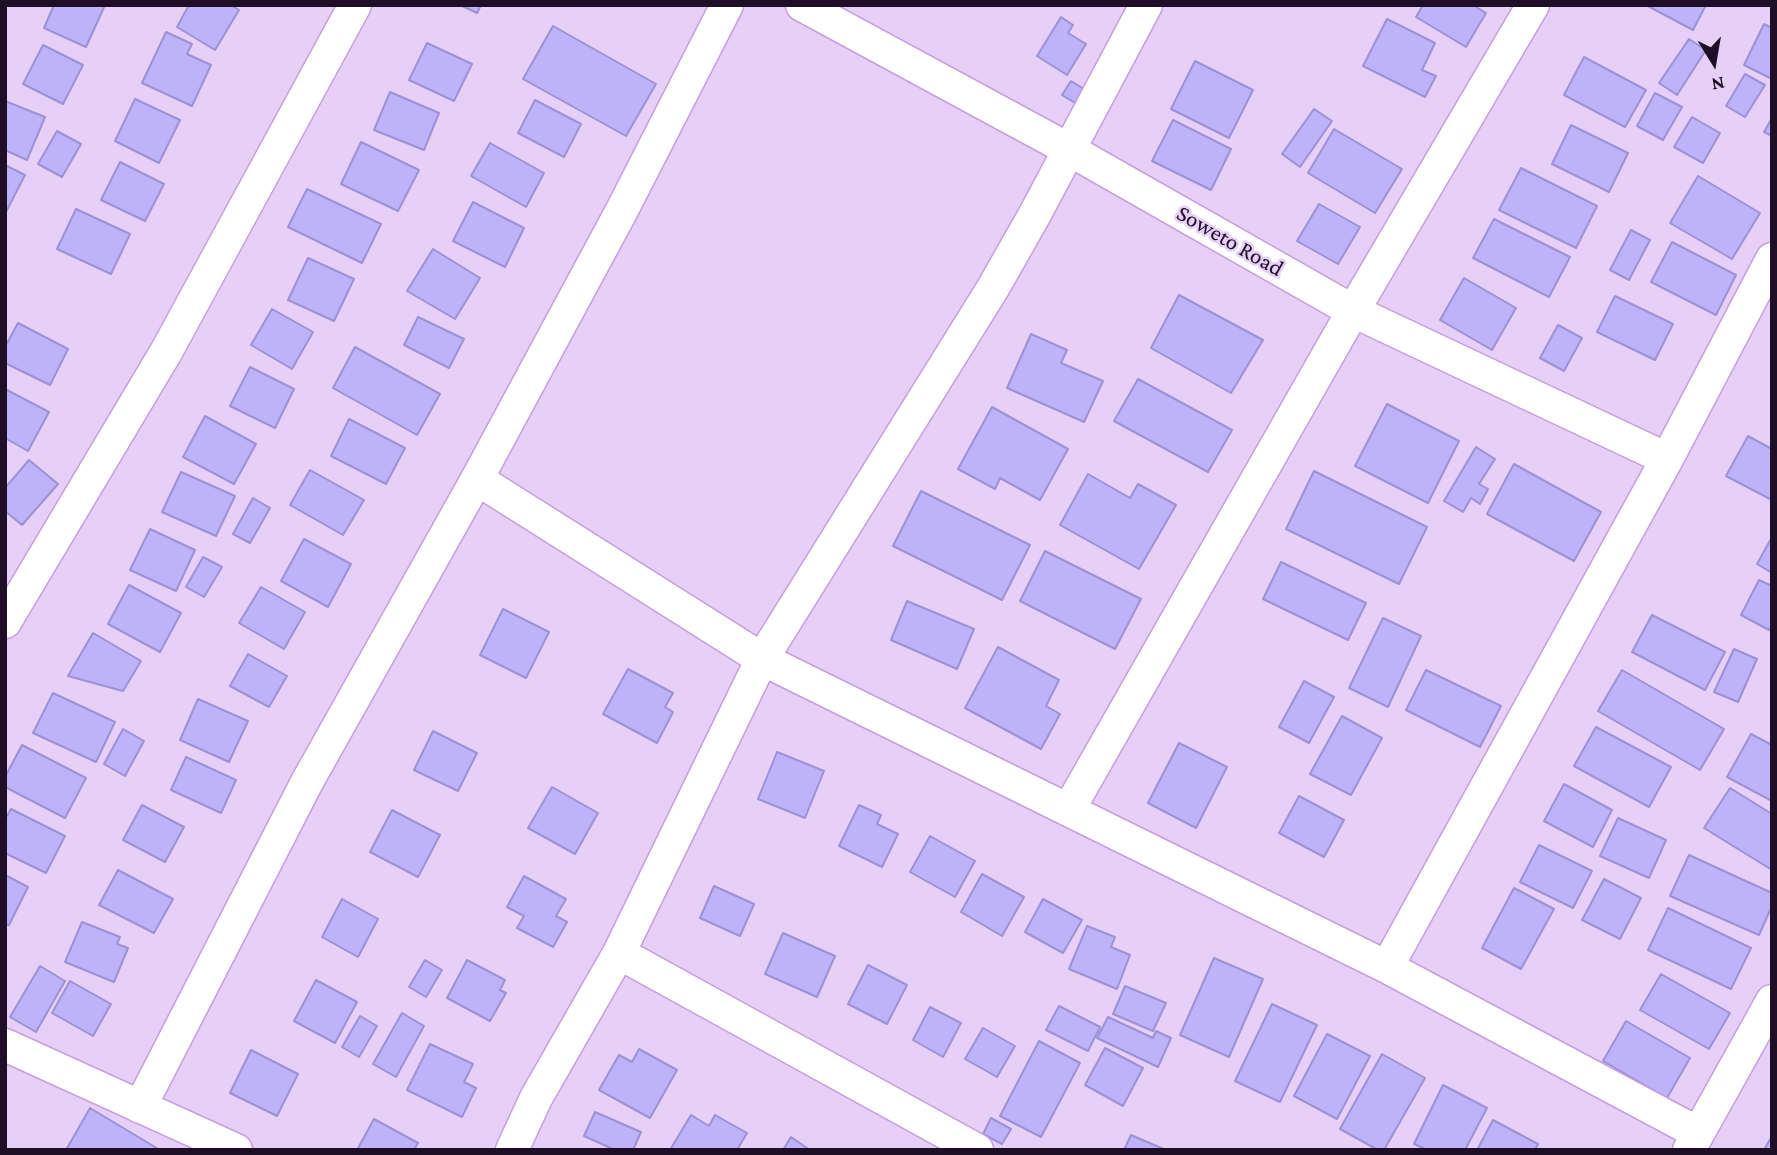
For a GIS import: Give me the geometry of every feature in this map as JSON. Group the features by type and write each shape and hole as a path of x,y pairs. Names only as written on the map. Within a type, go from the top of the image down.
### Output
{"street":[{"path":"5,622 166,352 355,5"},
{"path":"140,1107 307,782 477,479 621,212 727,5"},
{"name":"Soweto Road","path":"802,5 1068,149 1353,311 1667,459"},
{"path":"512,1150 536,1098 619,953 762,659 993,289 1146,5"},
{"path":"1069,809 1353,311 1533,5"},
{"path":"1387,967 1667,459 1772,258"},
{"path":"477,479 762,659 1387,967 1694,1141 1772,1001"},
{"path":"619,953 977,1150"},
{"path":"5,1045 233,1149"}],"building":[{"path":"54,5 105,5 86,47 44,28"},
{"path":"189,5 231,5 239,10 215,50 177,27"},
{"path":"460,5 481,5 477,13"},
{"path":"1423,5 1473,5 1486,13 1466,47 1416,17"},
{"path":"1646,5 1706,5 1693,30"},
{"path":"1061,17 1073,25 1068,33 1086,44 1067,75 1037,56"},
{"path":"1387,19 1435,43 1422,70 1436,76 1425,97 1363,66"},
{"path":"1764,24 1772,28 1772,79 1744,65"},
{"path":"553,26 656,84 626,136 523,79"},
{"path":"166,32 192,44 187,54 211,65 192,106 142,83"},
{"path":"1689,39 1706,50 1677,95 1659,83"},
{"path":"427,43 472,64 454,101 409,80"},
{"path":"43,45 83,65 63,104 23,84"},
{"path":"1584,57 1646,90 1625,127 1564,95"},
{"path":"1195,61 1253,90 1229,138 1171,109"},
{"path":"1745,74 1765,85 1745,117 1726,106"},
{"path":"1071,81 1089,92 1080,106 1062,95"},
{"path":"390,92 439,113 424,150 374,130"},
{"path":"1655,93 1682,107 1663,140 1637,126"},
{"path":"135,99 180,120 159,163 115,141"},
{"path":"535,100 581,124 564,157 518,133"},
{"path":"5,101 45,117 27,160 5,150"},
{"path":"1314,109 1332,121 1300,167 1282,154"},
{"path":"1692,117 1720,133 1703,163 1674,147"},
{"path":"1772,118 1772,136 1764,132"},
{"path":"1173,120 1231,149 1211,190 1152,161"},
{"path":"1571,125 1628,153 1609,192 1552,164"},
{"path":"1334,129 1402,169 1375,213 1308,173"},
{"path":"57,131 81,144 62,177 38,164"},
{"path":"361,142 419,170 398,211 341,184"},
{"path":"490,143 544,173 526,207 471,176"},
{"path":"120,162 164,184 145,221 101,200"},
{"path":"5,165 25,175 5,214"},
{"path":"1521,168 1597,206 1576,248 1499,210"},
{"path":"1698,176 1760,213 1732,259 1670,223"},
{"path":"307,189 381,224 362,263 288,227"},
{"path":"473,202 524,228 505,267 453,241"},
{"path":"1319,204 1360,227 1338,264 1297,241"},
{"path":"76,209 130,234 111,274 57,249"},
{"path":"1494,219 1570,257 1549,297 1473,258"},
{"path":"1631,230 1650,240 1629,280 1610,270"},
{"path":"1672,242 1736,275 1716,315 1651,282"},
{"path":"433,249 480,278 455,319 407,291"},
{"path":"308,258 354,279 334,321 288,300"},
{"path":"1464,278 1516,308 1492,350 1440,320"},
{"path":"1179,295 1263,340 1231,393 1151,348"},
{"path":"1615,296 1673,324 1655,360 1597,332"},
{"path":"272,309 313,332 292,369 251,345"},
{"path":"418,317 464,339 449,368 404,345"},
{"path":"18,323 68,349 50,385 5,363 5,347"},
{"path":"1558,325 1582,338 1564,371 1540,358"},
{"path":"1031,334 1067,350 1061,363 1103,381 1084,422 1007,388"},
{"path":"355,347 440,394 417,435 333,388"},
{"path":"250,367 294,389 275,428 230,406"},
{"path":"1138,379 1232,430 1208,472 1114,421"},
{"path":"5,389 49,412 28,451 5,438"},
{"path":"1387,404 1459,441 1428,503 1355,466"},
{"path":"992,407 1068,449 1040,500 1000,478 995,489 958,469"},
{"path":"205,416 256,444 234,484 183,457"},
{"path":"349,419 405,448 386,484 331,456"},
{"path":"1748,436 1772,449 1772,500 1726,476"},
{"path":"1476,447 1495,459 1479,484 1488,489 1480,504 1471,498 1463,512 1444,501"},
{"path":"29,460 58,484 22,525 5,511 5,488"},
{"path":"1514,464 1601,512 1574,561 1487,514"},
{"path":"310,470 364,500 343,535 290,505"},
{"path":"1314,471 1427,527 1399,584 1286,529"},
{"path":"181,472 235,496 216,536 162,512"},
{"path":"1088,474 1130,498 1138,484 1176,505 1139,569 1060,525"},
{"path":"921,491 1030,545 1002,600 893,546"},
{"path":"253,498 270,508 250,543 233,534"},
{"path":"150,529 195,550 176,591 130,570"},
{"path":"1772,537 1772,573 1757,564"},
{"path":"304,539 351,564 328,607 281,581"},
{"path":"1045,551 1141,599 1115,649 1020,601"},
{"path":"203,557 222,567 204,597 186,587"},
{"path":"1281,562 1366,603 1348,640 1263,599"},
{"path":"1759,580 1772,586 1772,625 1769,630 1741,615"},
{"path":"129,585 181,613 160,652 108,624"},
{"path":"261,587 305,612 284,649 239,623"},
{"path":"907,601 974,629 957,669 891,640"},
{"path":"503,609 549,632 526,678 480,655"},
{"path":"1652,615 1725,652 1705,690 1632,652"},
{"path":"1383,618 1421,636 1388,707 1349,688"},
{"path":"93,633 141,661 123,691 68,676"},
{"path":"998,647 1059,680 1046,706 1060,714 1041,749 965,708"},
{"path":"1734,649 1757,659 1738,702 1714,692"},
{"path":"248,654 287,676 269,707 230,686"},
{"path":"628,669 673,693 665,707 673,712 657,743 603,714"},
{"path":"1426,670 1501,706 1480,747 1406,710"},
{"path":"1622,670 1724,729 1700,770 1598,711"},
{"path":"1304,681 1334,697 1309,743 1279,727"},
{"path":"53,693 115,722 96,762 33,733"},
{"path":"198,699 248,721 229,762 180,740"},
{"path":"1342,716 1382,738 1351,795 1310,774"},
{"path":"1596,727 1671,767 1649,807 1574,766"},
{"path":"123,729 144,741 125,776 104,764"},
{"path":"433,731 477,753 458,791 414,770"},
{"path":"1751,734 1772,745 1772,801 1727,777"},
{"path":"1179,743 1227,767 1196,828 1148,803"},
{"path":"22,745 86,778 65,818 5,787 5,777"},
{"path":"777,752 824,771 805,818 758,799"},
{"path":"186,757 236,780 221,813 171,790"},
{"path":"1564,784 1612,810 1593,847 1544,821"},
{"path":"552,787 598,813 575,854 528,828"},
{"path":"1730,788 1772,814 1772,870 1704,828"},
{"path":"1299,796 1344,820 1324,857 1279,833"},
{"path":"142,805 184,827 165,862 123,840"},
{"path":"859,805 881,815 877,824 898,834 882,867 839,846"},
{"path":"11,809 65,836 46,873 5,853 5,819"},
{"path":"392,810 440,835 418,877 370,852"},
{"path":"1618,818 1666,840 1649,878 1600,856"},
{"path":"930,836 975,861 955,897 910,872"},
{"path":"1539,845 1592,871 1573,908 1520,882"},
{"path":"1689,855 1772,893 1772,906 1759,935 1670,896"},
{"path":"118,870 173,899 154,933 99,905"},
{"path":"982,874 1024,897 1002,936 961,912"},
{"path":"5,875 28,887 9,925 5,924"},
{"path":"524,876 566,899 556,916 567,922 553,947 517,928 524,916 507,907"},
{"path":"1604,879 1641,898 1620,939 1582,920"},
{"path":"714,886 754,904 740,936 700,918"},
{"path":"1514,888 1554,909 1521,969 1482,948"},
{"path":"342,899 378,919 358,957 322,937"},
{"path":"1043,899 1082,920 1063,953 1025,932"},
{"path":"1668,908 1751,948 1731,989 1648,950"},
{"path":"82,922 120,937 117,944 128,948 114,982 65,962"},
{"path":"1087,926 1115,937 1111,947 1130,955 1117,989 1069,969"},
{"path":"783,933 835,956 817,997 765,974"},
{"path":"1214,958 1263,979 1229,1057 1180,1035"},
{"path":"425,960 442,970 426,997 409,987"},
{"path":"467,960 505,980 500,990 506,993 490,1021 447,998"},
{"path":"868,965 907,985 887,1024 848,1004"},
{"path":"40,966 65,981 36,1032 10,1017"},
{"path":"1661,974 1730,1013 1709,1049 1640,1010"},
{"path":"316,980 357,1002 335,1043 294,1021"},
{"path":"70,981 111,1004 93,1036 52,1013"},
{"path":"1125,986 1166,1003 1153,1031 1113,1014"},
{"path":"1272,1004 1317,1025 1280,1102 1235,1081"},
{"path":"1059,1006 1100,1027 1088,1051 1046,1030"},
{"path":"930,1007 961,1023 943,1057 913,1040"},
{"path":"402,1013 424,1026 396,1077 373,1064"},
{"path":"360,1016 377,1026 359,1057 342,1047"},
{"path":"1108,1017 1153,1038 1156,1031 1171,1038 1158,1067 1097,1038"},
{"path":"1626,1021 1690,1058 1667,1098 1603,1061"},
{"path":"983,1028 1015,1046 997,1077 965,1059"},
{"path":"1327,1034 1370,1056 1337,1119 1294,1096"},
{"path":"1039,1041 1080,1063 1041,1137 1000,1116"},
{"path":"430,1044 473,1064 464,1082 476,1088 462,1117 407,1090"},
{"path":"1105,1048 1143,1068 1123,1106 1085,1085"},
{"path":"639,1049 677,1070 650,1118 599,1090 619,1055 632,1062"},
{"path":"251,1050 298,1074 277,1116 230,1093"},
{"path":"1382,1054 1425,1078 1384,1150 1378,1150 1340,1129"},
{"path":"1443,1085 1487,1108 1465,1150 1427,1150 1414,1144"},
{"path":"90,1108 160,1150 66,1150"},
{"path":"595,1112 641,1132 633,1150 615,1150 584,1136"},
{"path":"691,1115 709,1126 715,1115 747,1133 737,1150 670,1150"},
{"path":"991,1118 1011,1129 1002,1144 983,1134"},
{"path":"374,1119 418,1143 414,1150 357,1150"},
{"path":"1493,1120 1538,1144 1535,1150 1477,1150"},
{"path":"1131,1135 1166,1150 1124,1150"},
{"path":"1772,1136 1772,1150 1768,1150 1765,1148"},
{"path":"791,1137 810,1150 783,1150"}]}
